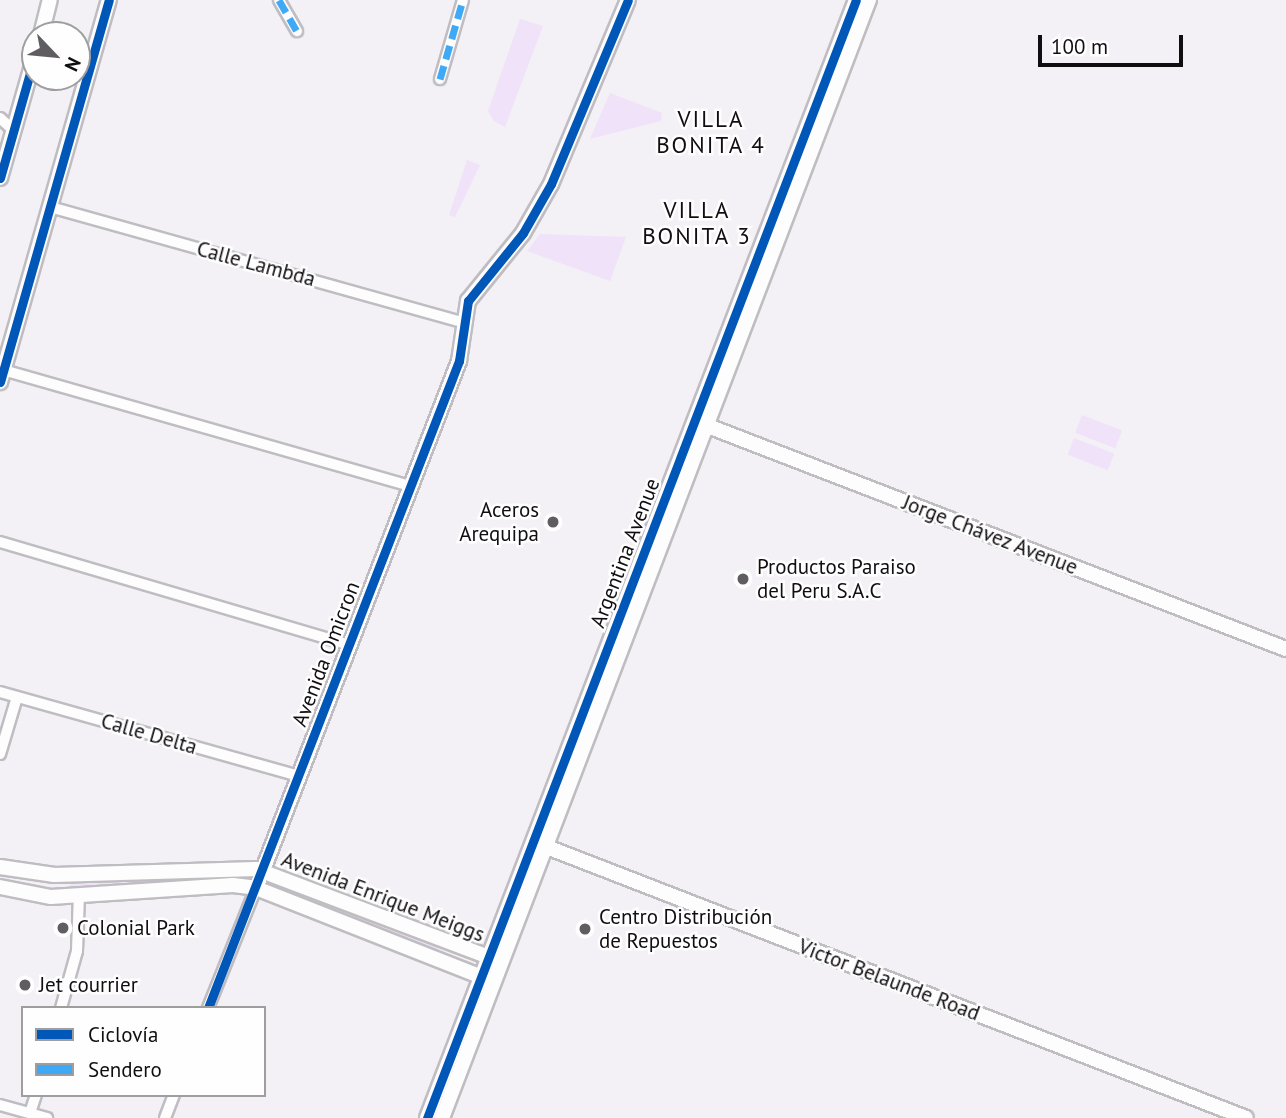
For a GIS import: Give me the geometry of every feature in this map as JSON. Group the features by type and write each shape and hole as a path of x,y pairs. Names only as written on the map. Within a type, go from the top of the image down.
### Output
{"main road":[{"path":"45,21 50,0"},
{"path":"2,376 109,0"},
{"path":"464,316 541,201 572,138 628,0"},
{"name":"Argentina Avenue","path":"427,1118 487,980 700,423 856,0"},
{"name":"Argentina Avenue","path":"700,423 869,0"},
{"path":"0,178 25,91"},
{"name":"Avenida Omicron","path":"256,888 458,361 464,316"},
{"name":"Jorge Chávez Avenue","path":"700,423 1286,649"},
{"name":"Victor Belaunde Road","path":"539,844 1225,1114 1246,1118"},
{"name":"Avenida Enrique Meiggs","path":"0,867 54,875 199,867 262,870 495,959"},
{"path":"199,867 200,886"},
{"path":"287,899 294,881"},
{"name":"Avenida Enrique Meiggs","path":"0,887 51,897 200,886 256,888 487,980"},
{"path":"437,960 444,940"},
{"name":"Argentina Avenue","path":"442,1118 487,980"}],"street":[{"path":"279,0 297,31"},
{"path":"440,79 463,0"},
{"path":"0,118 14,131"},
{"name":"Calle Lambda","path":"50,207 464,316"},
{"path":"2,376 409,486"},
{"path":"0,542 349,645"},
{"name":"Calle Delta","path":"0,692 299,776"},
{"path":"0,754 17,697"},
{"name":"Avenida Omicron","path":"209,1006 256,888"},
{"path":"62,1006 77,951 79,895"},
{"path":"30,1113 35,1097"},
{"path":"165,1118 173,1097"},
{"path":"0,1105 47,1118"}],"shaded area":[{"path":"520,19 543,26 505,127 494,121 488,111"},
{"path":"610,93 662,113 661,121 590,139"},
{"path":"467,160 480,165 455,217 449,215"},
{"path":"540,234 626,237 610,281 527,251"},
{"path":"1082,415 1122,430 1115,448 1075,433"},
{"path":"1074,438 1114,453 1108,470 1068,455"},
{"path":"194,877 190,882 70,887 73,879"},
{"path":"335,908 438,945 437,951 335,914"}],"marked path":[{"path":"279,0 297,31"},
{"path":"440,79 463,0"}],"cycle path":[{"path":"0,382 109,0"},
{"path":"209,1006 459,361 468,301 523,233 551,184 628,0"},
{"path":"427,1118 856,0"},
{"path":"0,178 25,91"}],"place":[{"name":"Aceros Arequipa","path":"553,522"},
{"name":"Productos Paraiso del Peru S.A.C","path":"743,579"},
{"name":"Colonial Park","path":"63,928"},
{"name":"Centro Distribución de Repuestos","path":"585,929"},
{"name":"Jet courrier","path":"25,985"}],"district":[{"name":"VILLA BONITA 4","path":"711,132"},
{"name":"VILLA BONITA 3","path":"697,223"}]}
